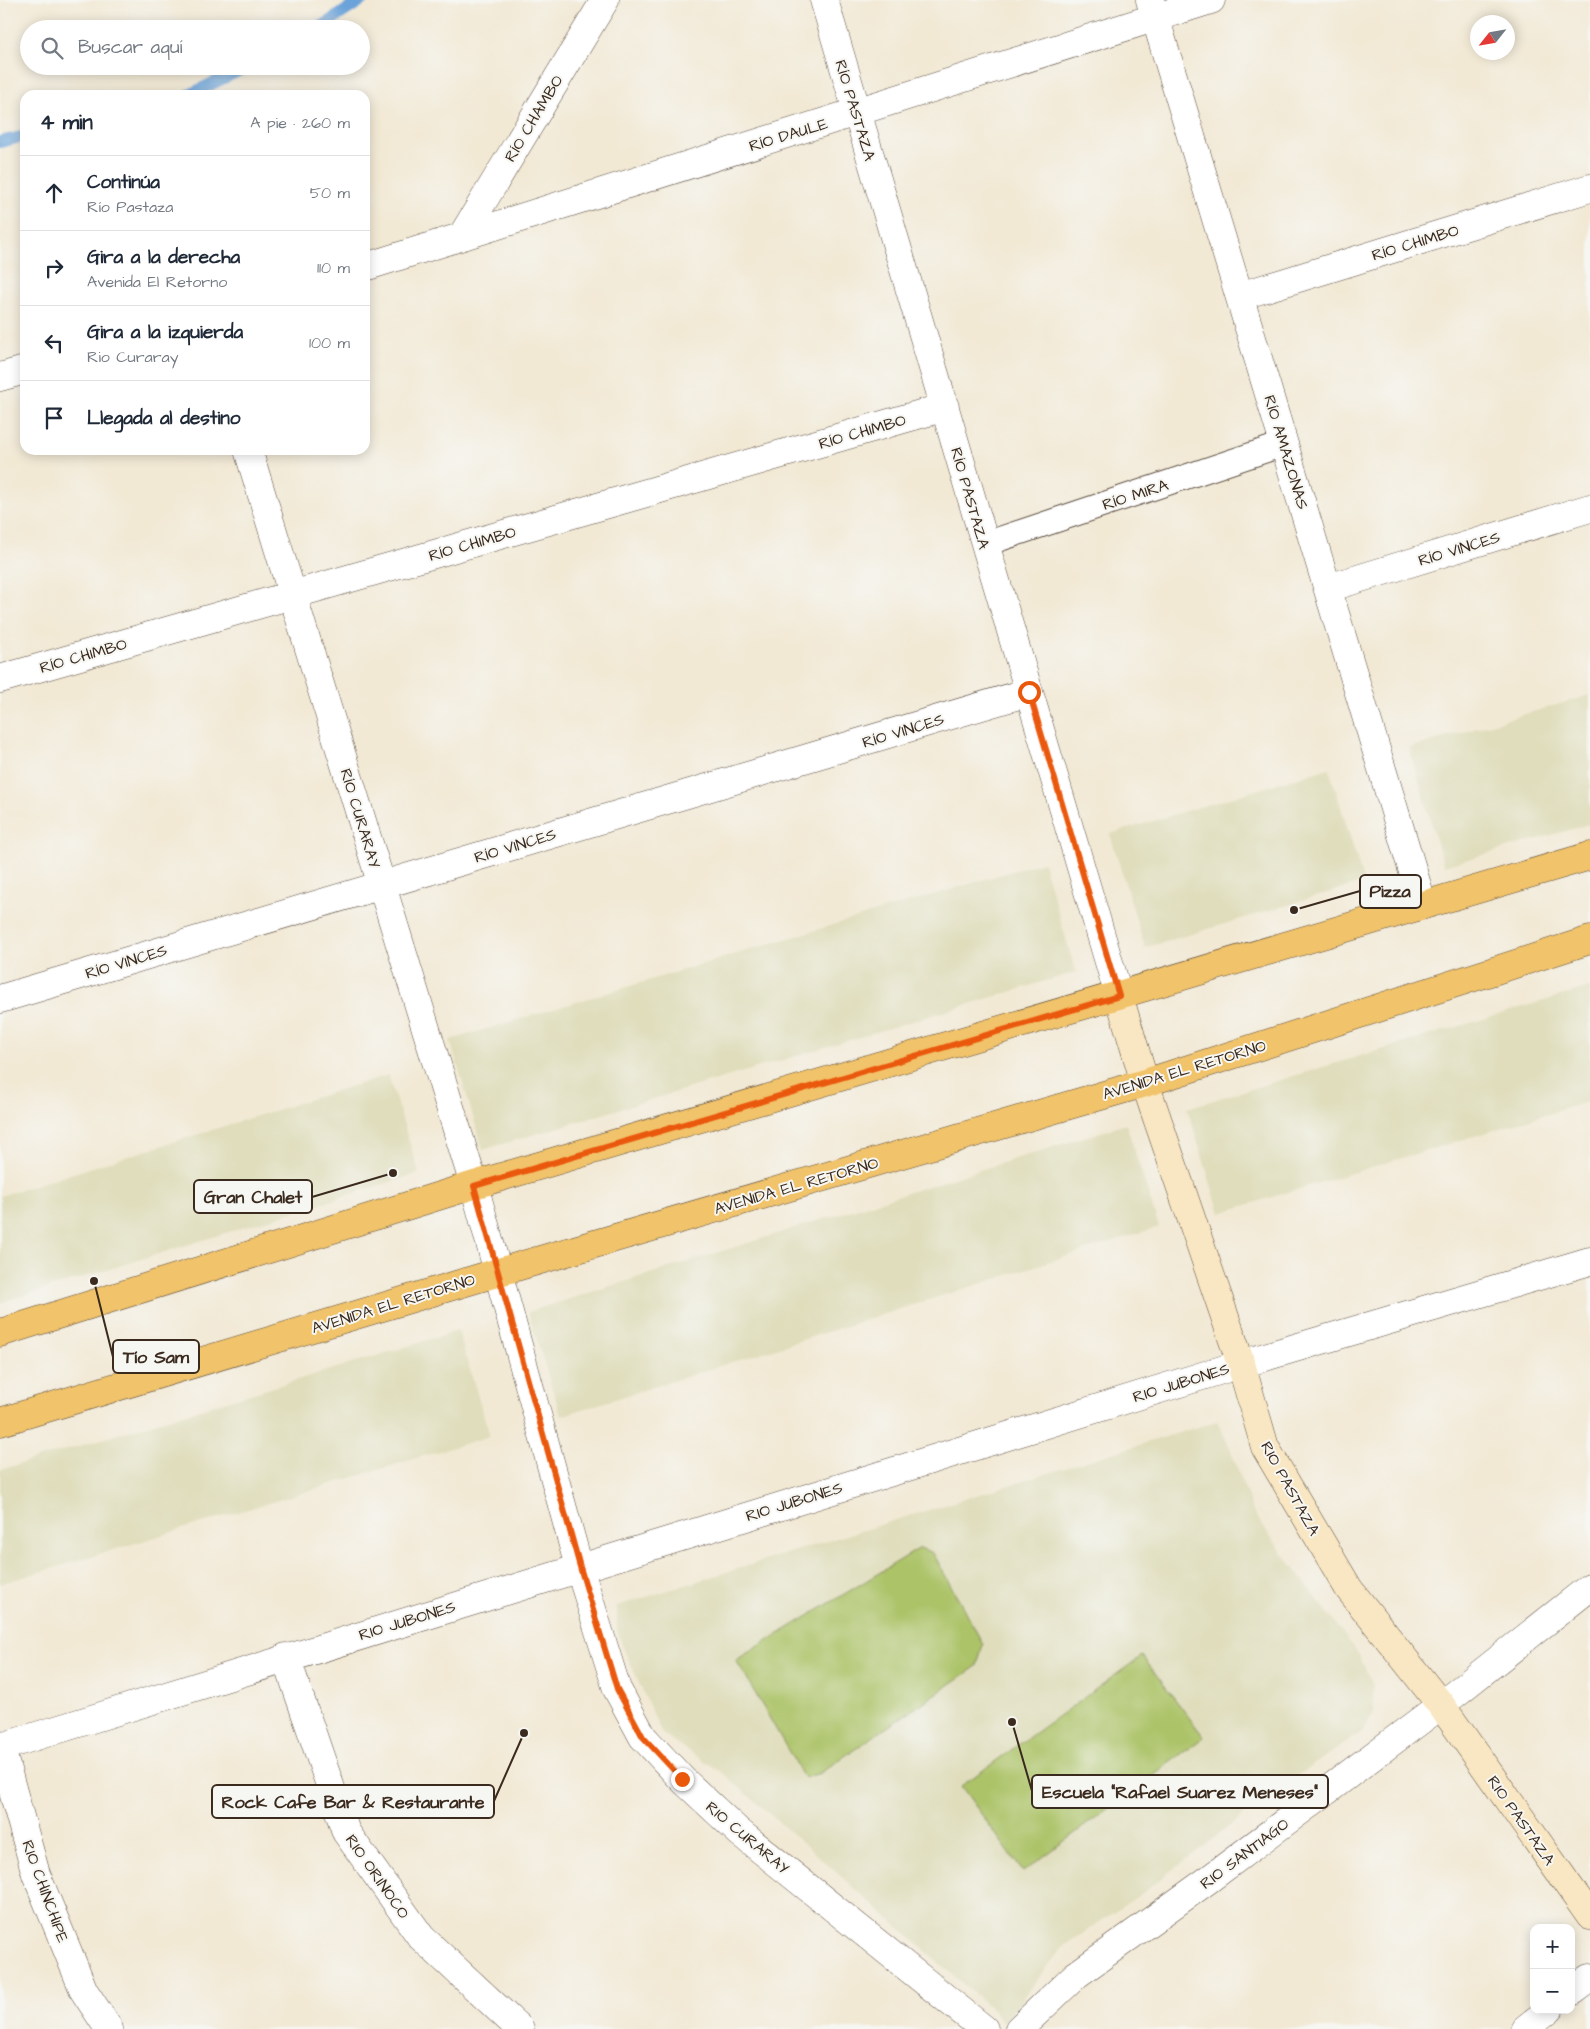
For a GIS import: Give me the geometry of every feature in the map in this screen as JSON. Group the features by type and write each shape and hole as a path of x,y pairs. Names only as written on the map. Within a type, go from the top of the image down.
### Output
{"main road":[{"path":"0,1333 474,1186 1590,856"},
{"name":"AVENIDA EL RETORNO","path":"0,1422 499,1272 1145,1083 1590,940"}],"street":[{"name":"RÍO CHAMBO","path":"462,236 605,0"},
{"name":"RÍO PASTAZA","path":"824,0 1119,996"},
{"name":"RÍO DAULE","path":"370,265 857,112 1153,9 1211,0"},
{"name":"RÍO AMAZONAS","path":"1153,9 1423,905"},
{"name":"RÍO CHIMBO","path":"1240,296 1590,188"},
{"path":"0,377 20,371"},
{"name":"RÍO CHIMBO","path":"0,679 945,407"},
{"name":"RÍO CURARAY","path":"250,455 474,1186"},
{"name":"RÍO VINCES","path":"1328,588 1590,508"},
{"name":"RÍO VINCES","path":"0,999 1029,692"},
{"name":"RIO PASTAZA","path":"1119,996 1145,1083 1240,1364 1265,1447 1349,1589 1441,1705 1590,1916"},
{"name":"RIO CURARAY","path":"474,1186 580,1567 617,1689 643,1737 682,1779 739,1832 984,2029"},
{"name":"RIO JUBONES","path":"0,1746 1240,1364 1590,1261"},
{"name":"RIO SANTIAGO","path":"1019,2029 1076,1976 1208,1880 1441,1705 1590,1587"},
{"name":"RIO ORINOCO","path":"286,1657 346,1832 421,1937 520,2029"},
{"name":"RIO CHINCHIPE","path":"0,1746 36,1874 84,1991 109,2029"},
{"path":"1575,1989 1590,1978"},
{"path":"1525,2029 1544,2014"}],"lane":[{"name":"RÍO MIRA","path":"985,544 1284,444"}],"shaded area":[{"path":"1590,695 1590,824 1444,866 1409,748"},
{"path":"1329,768 1364,882 1145,948 1110,834"},
{"path":"1043,862 1076,972 483,1150 450,1040"},
{"path":"1590,987 1590,1101 1220,1213 1187,1108"},
{"path":"388,1075 419,1173 0,1303 0,1196"},
{"path":"1126,1124 1159,1227 561,1416 528,1312"},
{"path":"458,1331 490,1436 0,1584 0,1470"},
{"path":"1217,1421 1229,1445 1254,1514 1359,1655 1373,1685 1374,1712 1362,1732 1276,1790 1151,1887 1063,1947 1003,2024 993,2010 724,1774 662,1734 622,1645 617,1629 617,1606"}],"green space":[{"path":"920,1548 933,1553 983,1644 977,1666 820,1773 804,1778 736,1660"},
{"path":"1142,1656 1204,1737 1023,1872 961,1786"}],"waterway":[{"path":"332,20 362,0"},
{"path":"199,90 230,75"},
{"path":"0,142 20,137"}],"place":[{"name":"Pizza","path":"1294,910"},
{"name":"Gran Chalet","path":"393,1173"},
{"name":"Tío Sam","path":"94,1281"},
{"name":"Escuela \"Rafael Suarez Meneses\"","path":"1012,1722"},
{"name":"Rock Cafe Bar & Restaurante","path":"524,1733"}],"route":[{"path":"682,1779 643,1737 617,1689 580,1567 474,1186 1119,996 1029,692"}]}
